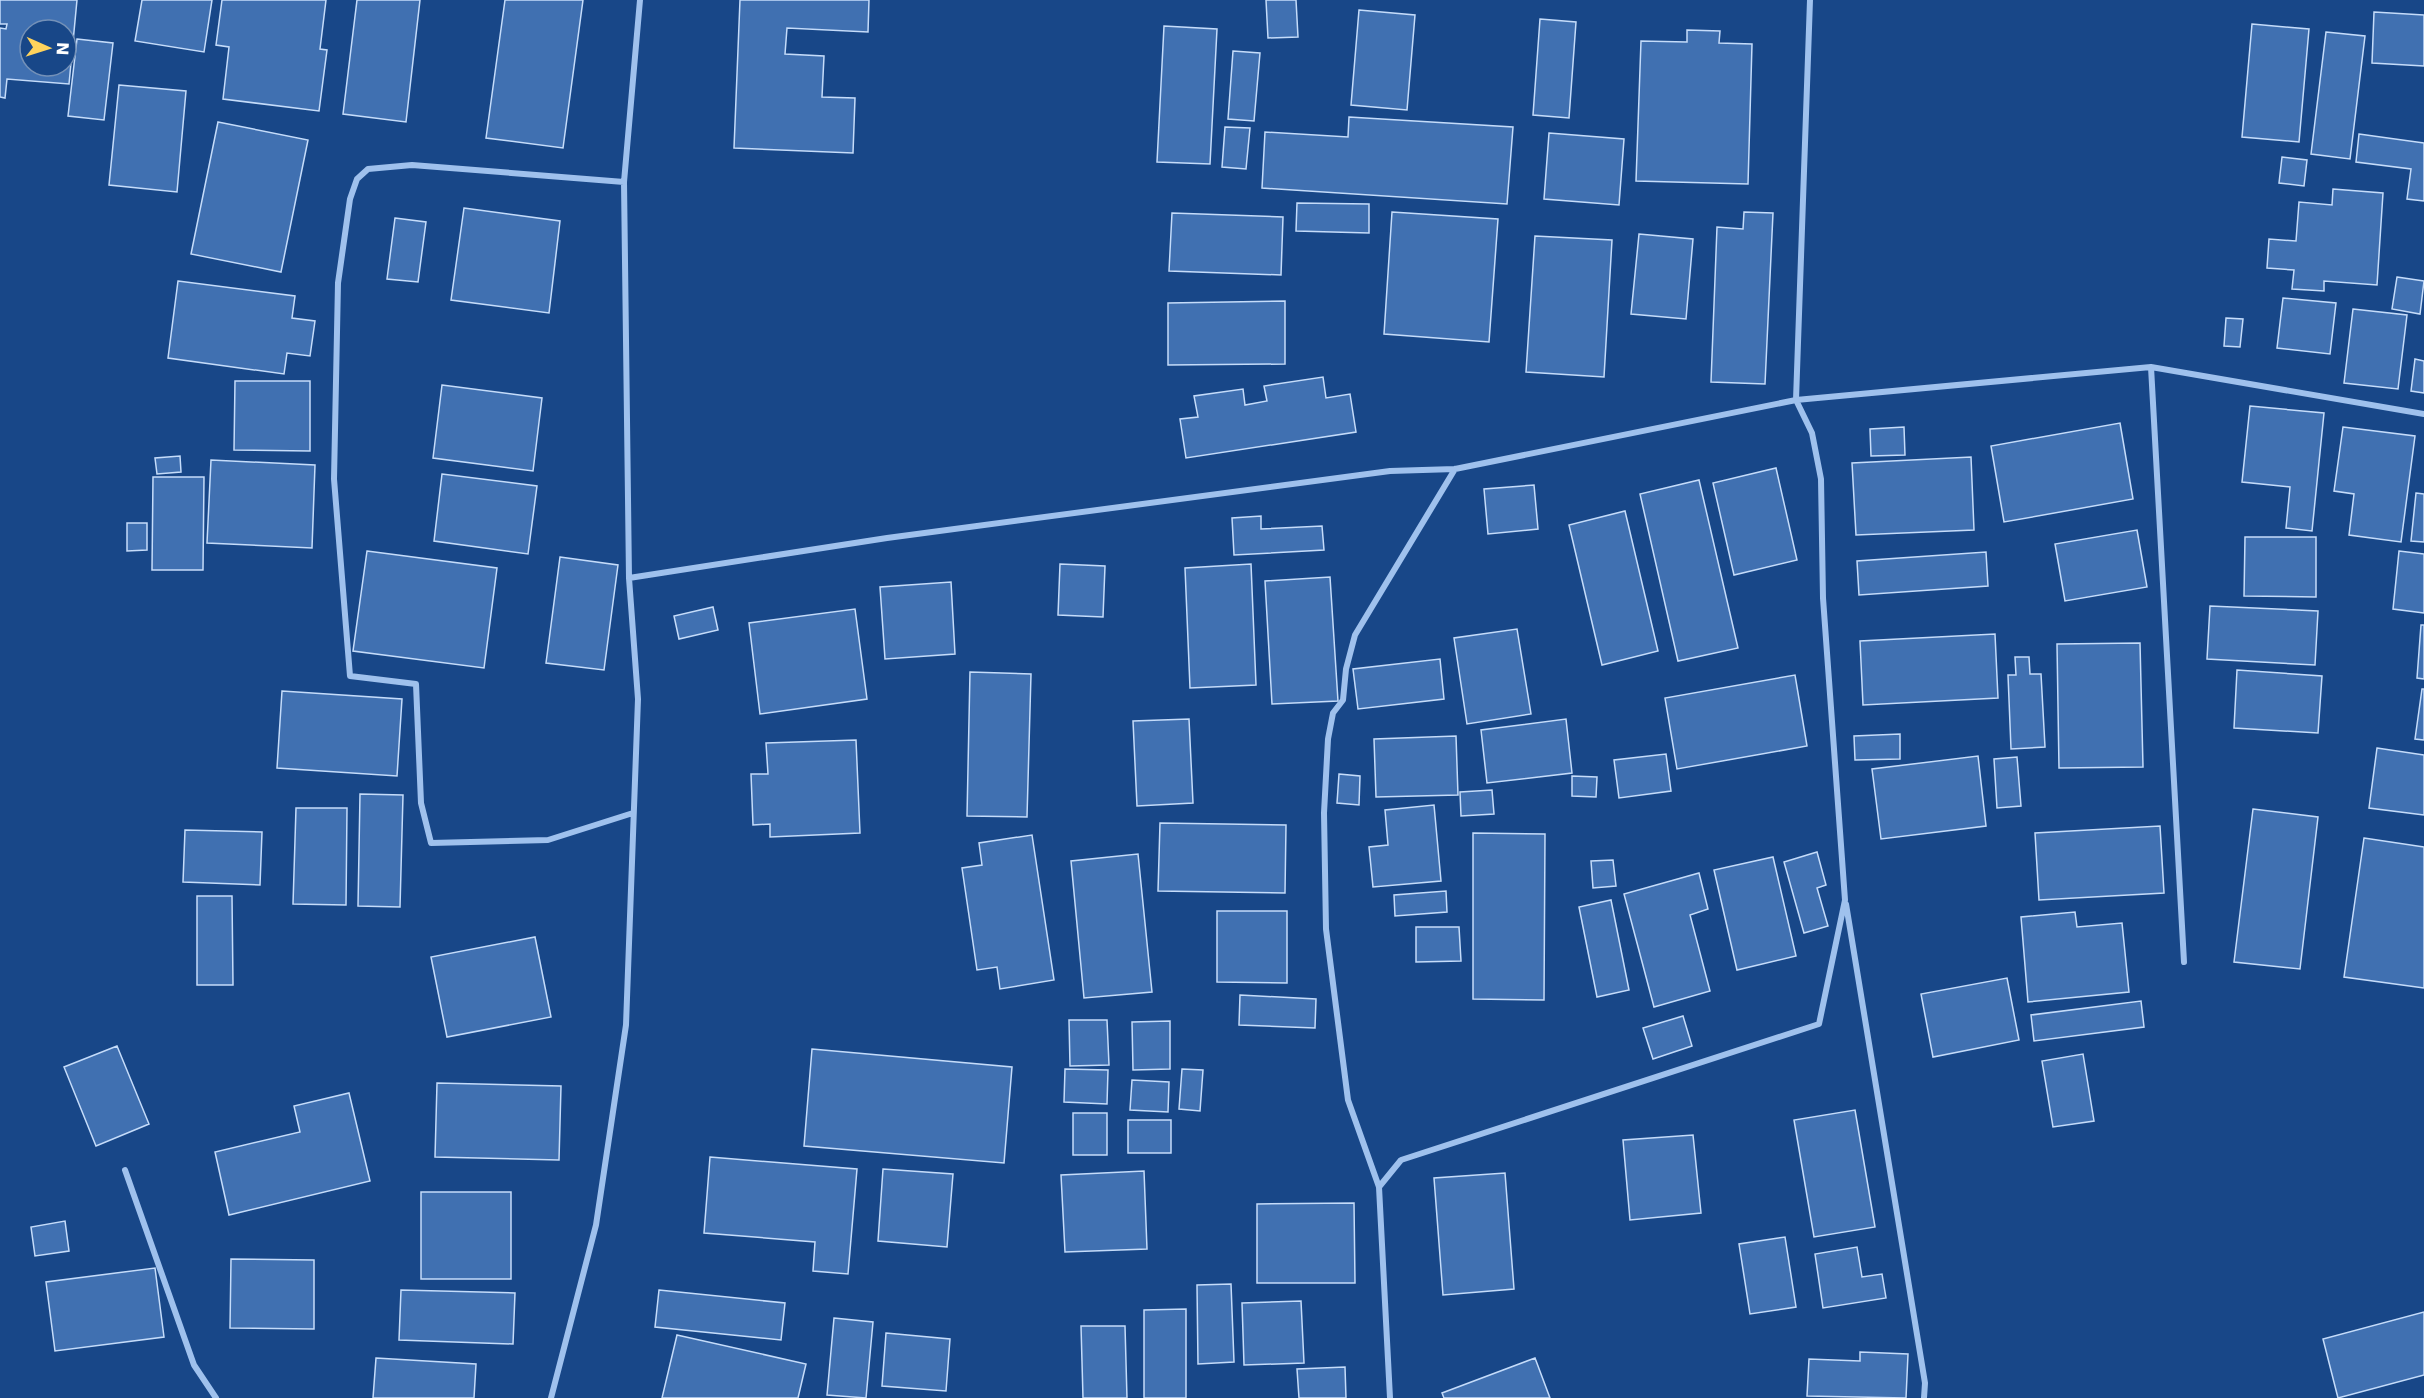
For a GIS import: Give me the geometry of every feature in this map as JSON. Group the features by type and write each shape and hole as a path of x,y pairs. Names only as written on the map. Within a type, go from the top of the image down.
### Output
{"street":[{"path":"551,1398 596,1225 626,1025 638,699 629,578 624,182 640,0"},
{"path":"1810,0 1796,400 1812,433 1821,479 1822,598 1845,900 1925,1383 1924,1398"},
{"path":"624,182 412,165 368,169 357,179 350,199 338,283 334,479 350,676 416,684 421,803 431,843 548,840 633,813"},
{"path":"629,578 886,538 1390,471 1455,469 1796,400 2151,367 2424,414"},
{"path":"2151,367 2184,962"},
{"path":"1390,1398 1379,1187 1348,1100 1326,929 1324,813 1328,739 1333,713 1344,700 1346,669 1355,635 1455,469"},
{"path":"1379,1187 1401,1160 1819,1024 1845,900"},
{"path":"125,1170 194,1365 216,1398"}],"building":[{"path":"0,0 77,0 75,18 18,18 18,78 70,78 69,84 7,79 5,98 0,97 0,28 6,29 7,24 0,24"},
{"path":"142,0 212,0 204,52 135,41"},
{"path":"222,0 326,0 320,49 327,50 319,111 223,99 229,47 216,45"},
{"path":"357,0 420,0 406,122 343,114"},
{"path":"505,0 583,0 563,148 486,138"},
{"path":"740,0 869,0 868,32 787,28 785,54 824,56 822,97 855,98 853,153 734,148"},
{"path":"1266,0 1296,0 1298,37 1268,38"},
{"path":"1359,10 1415,15 1407,110 1351,105"},
{"path":"2374,12 2424,15 2424,66 2372,63"},
{"path":"1540,19 1576,22 1569,118 1533,115"},
{"path":"2252,24 2309,29 2299,142 2242,137"},
{"path":"1164,26 1217,29 1210,164 1157,162"},
{"path":"1687,30 1720,31 1719,43 1752,44 1748,184 1636,181 1641,41 1687,42"},
{"path":"2326,32 2365,36 2350,159 2311,154"},
{"path":"78,39 113,43 104,120 68,116 72,78 78,78"},
{"path":"1233,51 1260,53 1254,121 1228,119"},
{"path":"119,85 186,91 177,192 109,185"},
{"path":"1349,117 1513,127 1507,204 1262,188 1265,132 1348,137"},
{"path":"218,122 308,140 281,272 191,254"},
{"path":"1225,127 1250,128 1246,169 1222,167"},
{"path":"1549,133 1624,139 1619,205 1544,199"},
{"path":"2359,134 2424,143 2424,201 2407,199 2411,169 2356,162"},
{"path":"2282,157 2307,160 2304,186 2279,183"},
{"path":"2333,189 2383,193 2377,285 2324,281 2324,291 2292,289 2294,270 2267,268 2269,239 2296,241 2299,202 2332,205"},
{"path":"1297,203 1369,204 1369,233 1296,231"},
{"path":"464,208 560,221 549,313 451,300"},
{"path":"1392,212 1498,219 1489,342 1384,334"},
{"path":"1744,212 1773,213 1765,384 1711,382 1717,227 1743,229"},
{"path":"1172,213 1283,217 1281,275 1169,271"},
{"path":"395,218 426,222 418,282 387,279"},
{"path":"1639,234 1693,239 1686,319 1631,314"},
{"path":"1535,236 1612,240 1604,377 1526,372"},
{"path":"2397,277 2424,281 2420,314 2392,309"},
{"path":"178,281 295,296 292,318 315,321 310,356 287,353 284,374 168,358"},
{"path":"2283,298 2336,303 2330,354 2277,348"},
{"path":"1285,301 1285,364 1168,365 1168,303"},
{"path":"2353,309 2407,315 2398,389 2344,383"},
{"path":"2226,318 2243,319 2240,347 2224,346"},
{"path":"2415,359 2424,361 2424,393 2411,391"},
{"path":"1323,377 1326,398 1350,394 1356,432 1186,458 1180,419 1198,417 1194,396 1243,389 1245,405 1267,401 1264,386"},
{"path":"235,381 310,381 310,451 234,450"},
{"path":"442,385 542,398 533,471 433,458"},
{"path":"2250,406 2324,413 2312,531 2286,528 2290,487 2242,482"},
{"path":"2120,423 2133,499 2004,522 1991,446"},
{"path":"1904,427 1905,455 1871,456 1870,429"},
{"path":"2343,427 2415,436 2401,542 2349,535 2354,494 2334,491"},
{"path":"180,456 181,472 157,474 155,458"},
{"path":"1971,457 1974,530 1856,535 1852,463"},
{"path":"211,460 315,465 312,548 207,543"},
{"path":"1776,468 1797,560 1734,575 1713,483"},
{"path":"442,474 537,486 528,554 434,541"},
{"path":"153,477 204,477 203,570 152,570"},
{"path":"1699,480 1738,648 1678,661 1640,494"},
{"path":"1534,485 1538,529 1488,534 1484,489"},
{"path":"2416,493 2424,494 2424,542 2411,541"},
{"path":"1625,511 1658,651 1602,665 1569,525"},
{"path":"1261,516 1261,529 1322,526 1324,550 1234,555 1232,518"},
{"path":"127,523 147,523 147,550 127,551"},
{"path":"2137,530 2147,587 2065,601 2055,544"},
{"path":"2245,537 2316,537 2316,597 2244,596"},
{"path":"367,551 497,568 484,668 353,651"},
{"path":"2399,551 2424,554 2424,613 2393,609"},
{"path":"1986,552 1988,586 1859,595 1857,561"},
{"path":"560,557 618,565 604,670 546,663"},
{"path":"1060,564 1105,566 1103,617 1058,615"},
{"path":"1251,564 1256,685 1190,688 1185,568"},
{"path":"1330,577 1338,701 1272,704 1265,581"},
{"path":"951,582 955,654 885,659 880,587"},
{"path":"2210,606 2318,611 2315,665 2207,659"},
{"path":"713,607 718,630 679,639 674,616"},
{"path":"855,609 867,699 760,714 749,623"},
{"path":"2421,625 2424,625 2424,679 2417,678"},
{"path":"1517,629 1531,714 1467,724 1454,638"},
{"path":"1995,634 1998,698 1863,705 1860,641"},
{"path":"2140,643 2143,767 2059,768 2057,644"},
{"path":"2015,657 2029,657 2030,674 2041,674 2045,747 2011,749 2008,675 2016,675"},
{"path":"1440,659 1444,699 1358,709 1353,669"},
{"path":"2237,670 2322,676 2318,733 2234,728"},
{"path":"970,672 1031,674 1027,817 967,816"},
{"path":"1795,675 1807,746 1677,769 1665,698"},
{"path":"2422,689 2424,689 2424,740 2415,739"},
{"path":"282,691 402,699 397,776 277,768"},
{"path":"1189,719 1193,803 1137,806 1133,721"},
{"path":"1566,719 1572,773 1487,783 1481,730"},
{"path":"1900,734 1900,759 1855,760 1854,736"},
{"path":"1456,736 1458,795 1376,797 1374,739"},
{"path":"856,740 860,833 770,837 770,824 753,825 751,774 768,774 766,743"},
{"path":"2377,748 2424,755 2424,815 2369,808"},
{"path":"1666,754 1671,791 1619,798 1614,760"},
{"path":"1978,756 1986,826 1881,839 1872,769"},
{"path":"2017,757 2021,806 1997,808 1994,759"},
{"path":"1339,774 1360,776 1359,805 1337,803"},
{"path":"1572,776 1597,777 1596,797 1572,796"},
{"path":"1492,790 1494,814 1461,816 1460,792"},
{"path":"360,794 403,795 400,907 358,906"},
{"path":"1434,805 1441,881 1373,887 1369,847 1388,845 1385,810"},
{"path":"296,808 347,808 346,905 293,904"},
{"path":"2253,809 2318,817 2300,969 2234,962"},
{"path":"1160,823 1286,825 1285,893 1158,891"},
{"path":"2160,826 2164,893 2039,900 2035,833"},
{"path":"185,830 262,832 260,885 183,882"},
{"path":"1473,833 1545,834 1544,1000 1473,999"},
{"path":"1032,835 1054,980 1000,989 997,967 977,970 962,868 982,865 979,843"},
{"path":"2364,838 2424,847 2424,988 2344,977"},
{"path":"1817,852 1826,885 1817,888 1828,926 1804,933 1784,862"},
{"path":"1138,854 1152,992 1084,998 1071,861"},
{"path":"1773,857 1796,956 1737,970 1714,870"},
{"path":"1613,860 1616,886 1593,888 1591,861"},
{"path":"1699,873 1708,909 1690,915 1710,991 1654,1007 1624,894"},
{"path":"1446,891 1447,912 1395,916 1394,895"},
{"path":"197,896 232,896 233,985 197,985"},
{"path":"1611,900 1629,990 1597,997 1579,907"},
{"path":"1217,911 1287,911 1287,983 1217,982"},
{"path":"2075,912 2077,927 2122,923 2129,992 2028,1002 2021,917"},
{"path":"1416,927 1459,927 1461,961 1416,962"},
{"path":"535,937 551,1017 447,1037 431,957"},
{"path":"2007,978 2019,1040 1933,1057 1921,994"},
{"path":"1240,995 1316,999 1315,1028 1239,1025"},
{"path":"2141,1001 2144,1027 2034,1041 2031,1015"},
{"path":"1683,1016 1692,1046 1653,1059 1643,1028"},
{"path":"1069,1020 1107,1020 1109,1065 1070,1066"},
{"path":"1170,1021 1170,1069 1133,1070 1132,1022"},
{"path":"117,1046 149,1124 96,1146 64,1067"},
{"path":"812,1049 1012,1067 1004,1163 804,1146"},
{"path":"2083,1054 2094,1121 2053,1127 2042,1061"},
{"path":"1065,1069 1108,1070 1107,1104 1064,1102"},
{"path":"1182,1069 1203,1070 1200,1111 1179,1109"},
{"path":"1132,1080 1169,1082 1168,1112 1130,1110"},
{"path":"437,1083 561,1086 559,1160 435,1157"},
{"path":"349,1093 370,1181 229,1215 215,1152 300,1132 294,1106"},
{"path":"1855,1110 1875,1227 1814,1237 1794,1120"},
{"path":"1073,1113 1107,1113 1107,1155 1073,1155"},
{"path":"1128,1120 1171,1120 1171,1153 1128,1153"},
{"path":"1693,1135 1701,1213 1630,1220 1623,1140"},
{"path":"710,1157 857,1169 848,1274 813,1271 815,1242 704,1233"},
{"path":"883,1169 953,1174 947,1247 878,1241"},
{"path":"1144,1171 1147,1249 1065,1252 1061,1175"},
{"path":"1505,1173 1514,1289 1443,1295 1434,1178"},
{"path":"421,1192 511,1192 511,1279 421,1279"},
{"path":"1354,1203 1355,1283 1257,1283 1257,1204"},
{"path":"65,1221 69,1251 35,1256 31,1227"},
{"path":"1785,1237 1796,1307 1750,1314 1739,1244"},
{"path":"1857,1247 1862,1277 1882,1274 1886,1298 1823,1308 1815,1254"},
{"path":"231,1259 314,1260 314,1329 230,1328"},
{"path":"155,1268 164,1337 55,1351 46,1282"},
{"path":"1231,1284 1234,1362 1198,1364 1197,1285"},
{"path":"401,1290 515,1293 513,1344 399,1340"},
{"path":"659,1290 785,1303 781,1340 655,1327"},
{"path":"1301,1301 1304,1363 1244,1365 1242,1303"},
{"path":"1186,1309 1186,1398 1144,1398 1144,1310"},
{"path":"2424,1312 2424,1375 2338,1398 2323,1339"},
{"path":"834,1318 873,1322 866,1398 827,1395"},
{"path":"1081,1326 1125,1326 1127,1398 1083,1398"},
{"path":"886,1333 950,1339 946,1391 882,1386"},
{"path":"677,1335 806,1364 798,1398 662,1398"},
{"path":"1860,1352 1908,1354 1906,1398 1807,1396 1809,1359 1860,1361"},
{"path":"376,1358 476,1364 474,1398 373,1398"},
{"path":"1535,1358 1550,1398 1444,1398 1442,1393"},
{"path":"1345,1367 1346,1398 1299,1398 1297,1369"}]}
